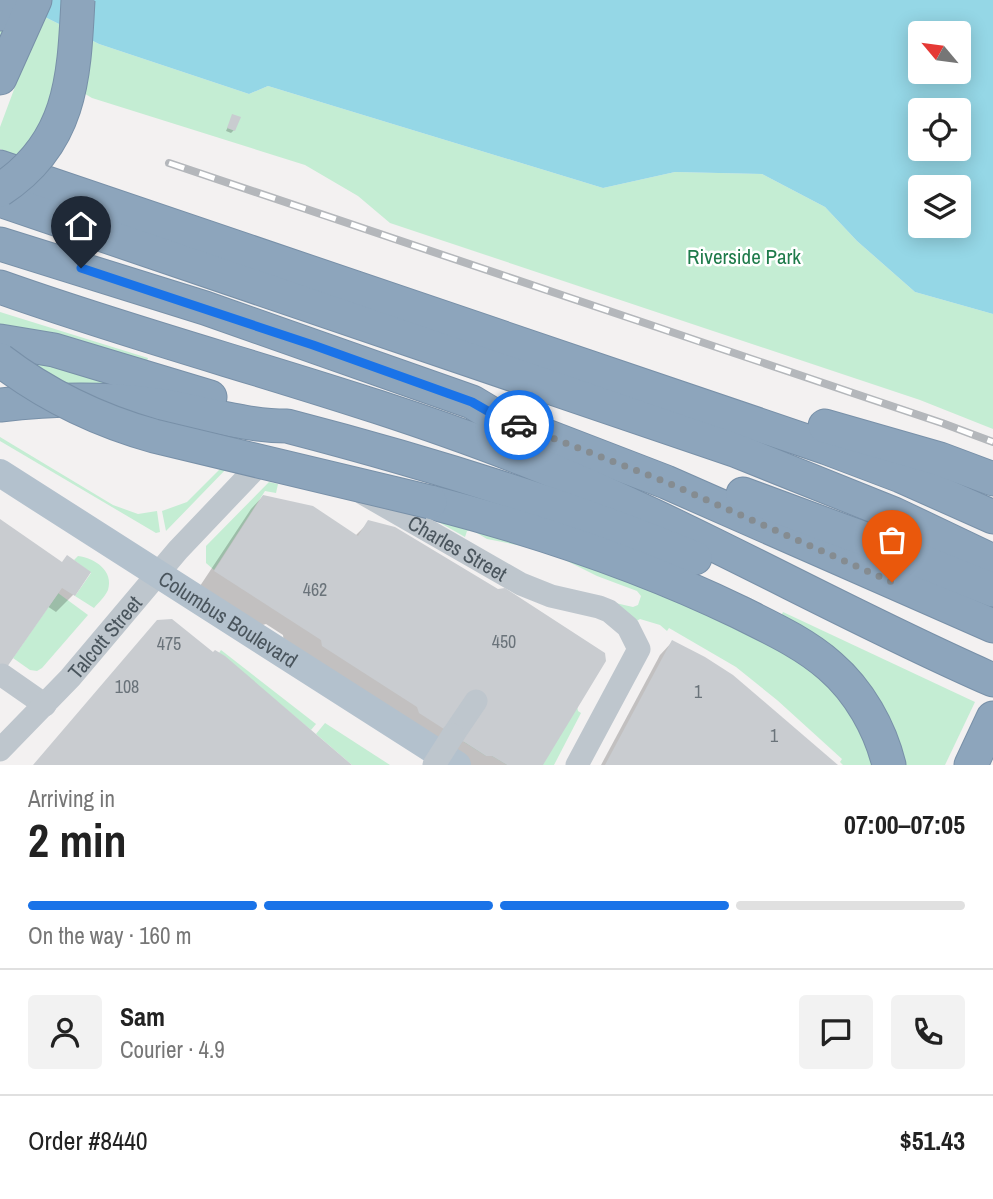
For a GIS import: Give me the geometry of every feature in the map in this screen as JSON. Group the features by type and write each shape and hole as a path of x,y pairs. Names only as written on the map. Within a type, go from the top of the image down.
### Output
{"highway":[{"path":"0,14 8,0"},
{"path":"4,69 35,0"},
{"path":"0,190 33,162 62,114 75,63 78,0"},
{"path":"0,166 862,461 993,517"},
{"path":"0,200 726,447 860,500 993,561"},
{"path":"0,244 217,312 472,402 501,407 822,522 993,590"},
{"path":"0,288 376,406 477,441 639,508 993,680"},
{"path":"0,341 54,350 124,370 250,409 287,426 481,481 598,520 722,569 880,640 939,655"},
{"path":"0,360 55,397 125,428 430,502 594,551 694,591 784,635 819,656 855,692 873,721 889,765"},
{"path":"685,399 723,399 772,410 918,452 993,479"},
{"path":"0,405 67,400 129,402 181,409 254,425 287,426"},
{"path":"472,402 498,417 666,482 993,626"}],"main road":[{"name":"Columbus Boulevard","path":"0,472 457,765"}],"street":[{"name":"Charles Street","path":"265,461 282,457 320,470 522,584 551,596 600,607 628,627 639,649 577,765"},
{"name":"Talcott Street","path":"0,750 45,705 159,574 247,477 265,461"},
{"path":"2,675 45,705"},
{"path":"434,765 476,701"}],"green space":[{"name":"Riverside Park","path":"0,0 11,0 99,44 249,94 268,86 603,188 675,172 762,174 825,207 857,241 915,292 993,314 993,429 920,400 390,223 358,196 305,165 92,98 60,79 44,122 20,157 0,149 0,127 22,68 0,46"},
{"path":"0,312 148,358 146,364 0,331"},
{"path":"20,354 120,382 68,392"},
{"path":"0,437 113,505 138,514 157,511 160,532 156,533 0,441"},
{"path":"224,465 229,466 166,531 162,511 187,502"},
{"path":"269,482 278,484 276,493 265,491 214,570 206,563 206,546"},
{"path":"428,516 599,566 748,632 807,665 844,700 876,765 843,765 840,762 842,759 736,667 669,628 667,631 660,625 640,619 633,623 611,602 633,607 638,605 641,596 637,591 597,576 563,559 522,546 487,539 472,530 467,531 465,537"},
{"path":"78,556 97,563 106,571 108,577 108,590 94,608 75,596 91,573 74,560"},
{"path":"58,593 88,615 42,668 37,671 30,670 13,658"},
{"path":"783,612 975,702 945,765 899,765 778,622"},
{"path":"221,650 316,724 311,730 219,653"},
{"path":"577,706 581,713 554,765 507,765 464,742 463,738"},
{"path":"325,723 390,765 352,765 316,734"}],"water":[{"path":"11,0 993,0 993,314 915,292 857,241 825,207 762,174 675,172 603,188 268,86 249,94 99,44"}],"building":[{"path":"232,114 241,117 235,131 227,128"},
{"path":"263,495 313,506 358,536 368,520 395,527 498,589 505,588 605,653 606,661 543,765 507,765 492,756 486,756 419,713 417,707 322,646 321,640 214,571"},
{"path":"0,519 62,562 67,555 91,572 75,596 62,588 0,677"},
{"path":"172,619 213,652 215,650 225,656 352,765 33,765 157,620"},
{"path":"672,640 733,675 838,765 605,765"}],"railway":[{"path":"169,163 993,442"}],"way so far":[{"path":"519,425 666,482 892,582"}],"route":[{"path":"81,268 313,345 472,402 483,410 519,425"}]}
